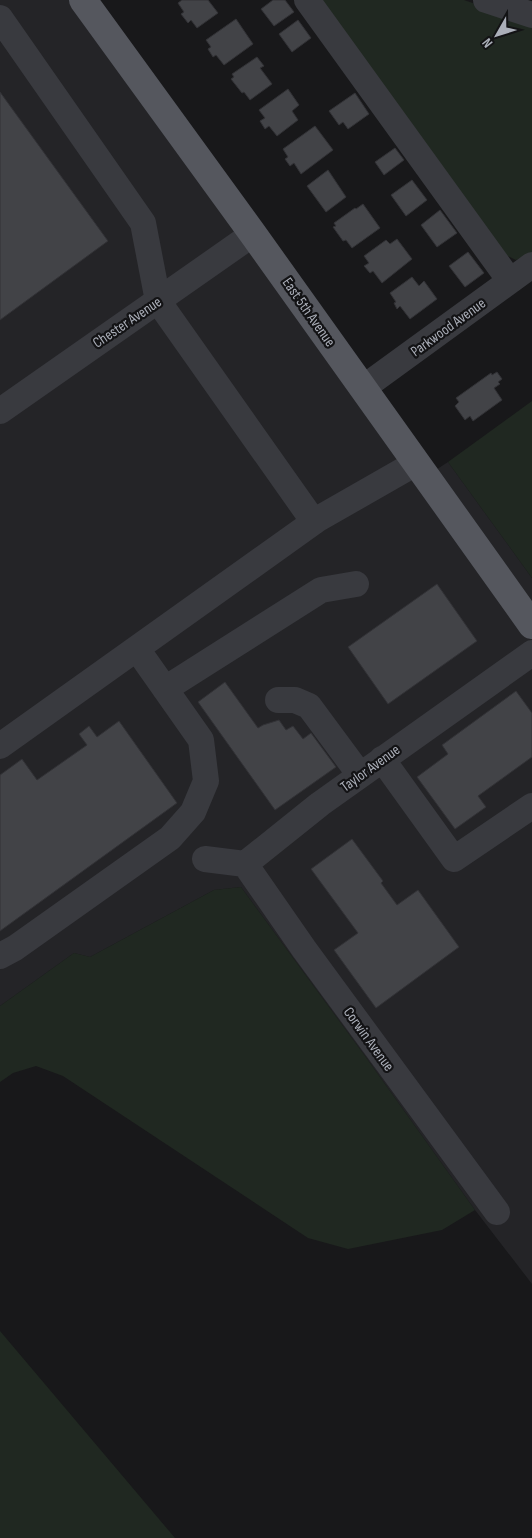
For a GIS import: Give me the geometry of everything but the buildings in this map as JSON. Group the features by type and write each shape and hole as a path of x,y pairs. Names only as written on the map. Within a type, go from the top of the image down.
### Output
{"main road":[{"name":"East 5th Avenue","path":"85,1 532,625"}],"street":[{"path":"307,0 526,270"},
{"path":"486,0 532,16"},
{"path":"0,18 143,223 158,301 314,522"},
{"name":"Chester Avenue","path":"0,411 253,234"},
{"name":"Parkwood Avenue","path":"363,388 526,270"},
{"path":"0,746 314,522 416,463"},
{"path":"166,689 321,590 356,584"},
{"path":"0,956 16,948 170,838 193,812 206,781 201,740 137,649"},
{"name":"Taylor Avenue","path":"245,864 320,804 532,653"},
{"path":"278,700 295,700 309,706 360,775"},
{"path":"382,760 454,859 532,806"},
{"path":"205,859 245,864"},
{"name":"Corwin Avenue","path":"245,864 309,958 497,1212"}],"shaded area":[{"path":"0,0 78,0 425,477 448,462 532,578 532,1284 475,1210 241,887 214,890 90,957 74,953 0,1006"},
{"path":"313,0 464,0 532,24 532,252 516,260 500,252"},
{"path":"532,401 532,578 448,462"},
{"path":"241,887 475,1210 442,1230 348,1249 308,1238 63,1076 36,1066 13,1073 0,1082 0,1006 74,953 90,957 214,890"},
{"path":"0,1331 175,1538 0,1538"}]}
